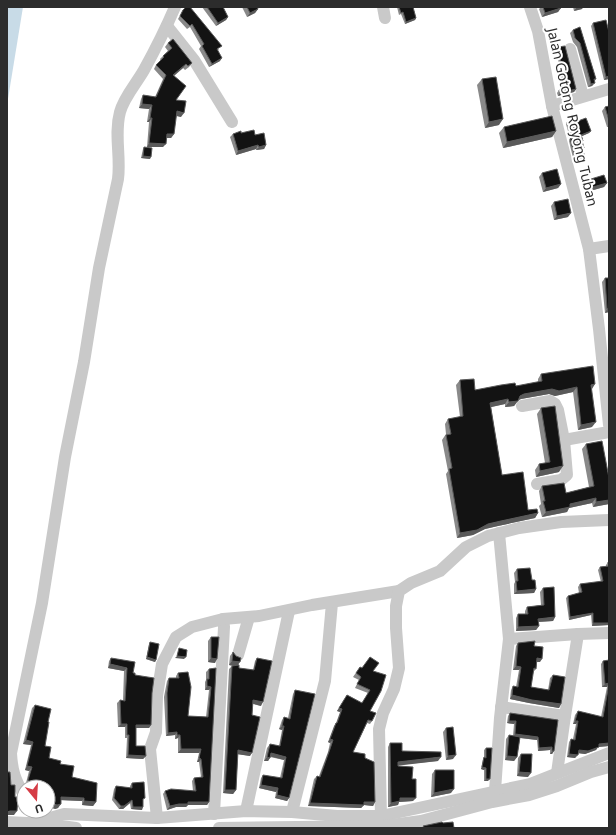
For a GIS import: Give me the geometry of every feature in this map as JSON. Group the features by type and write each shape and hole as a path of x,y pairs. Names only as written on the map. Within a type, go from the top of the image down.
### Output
{"street":[{"path":"16,781 12,768 11,753 42,603 65,457 84,362 99,268 118,179 118,128 120,113 124,101 144,70 167,26 175,7"},
{"name":"Jalan Gotong Royong Tuban","path":"530,7 538,31 552,106 589,249 609,425"},
{"path":"167,26 194,60 232,122"},
{"path":"570,49 583,96"},
{"path":"552,106 609,89"},
{"path":"589,249 609,246"},
{"path":"522,406 536,402 550,401 555,404 558,410 564,440 568,475 561,480 537,484"},
{"path":"564,440 609,432"},
{"path":"157,818 150,749 156,732 157,696 162,664 176,637 192,627 223,619 289,611 312,605 332,603 399,591 411,583 440,570 466,547 488,536 499,533 519,528 561,522 609,520"},
{"path":"495,791 501,707 509,639 499,533"},
{"path":"381,816 379,729 383,713 394,689 399,668 396,606 399,591"},
{"path":"292,812 325,681 332,603"},
{"path":"246,811 289,611"},
{"path":"238,655 249,617"},
{"path":"214,814 224,628 223,619"},
{"path":"509,639 609,633"},
{"path":"557,774 578,634"},
{"path":"501,707 565,716"},
{"path":"46,824 50,818 64,814 157,818 246,811 292,812 337,816 381,816 530,784 609,753"},
{"path":"219,828 384,826 421,821 492,802 528,795 609,767"},
{"path":"42,819 46,824"},
{"path":"7,822 46,824 69,828"}],"water":[{"path":"7,7 23,7 7,105"}],"building":[{"path":"186,7 190,7 222,46 217,49 222,58 212,64 202,46 204,44 192,24 190,26 180,16"},
{"path":"207,7 223,7 228,17 218,23"},
{"path":"247,7 257,7 258,9 250,13"},
{"path":"399,7 413,7 416,18 406,22 403,12 401,13"},
{"path":"543,7 561,7 561,8 545,13"},
{"path":"606,20 609,32 609,76 606,77 593,23"},
{"path":"580,27 596,79 594,79 595,83 591,84 580,43 575,38 573,30"},
{"path":"173,39 192,63 188,66 186,64 173,75 186,86 176,100 186,101 184,113 177,111 174,134 167,134 166,144 149,143 152,105 142,104 143,95 156,97 166,75 156,65 172,48 168,43"},
{"path":"565,46 576,89 560,93 559,90 565,88 558,64 561,63 558,47"},
{"path":"496,77 503,119 489,122 482,79"},
{"path":"609,106 609,121 605,107"},
{"path":"552,116 556,131 507,142 504,127"},
{"path":"586,118 591,131 581,135 584,148 582,148 585,157 576,160 567,122 577,119 578,121"},
{"path":"254,130 255,135 264,133 266,145 259,147 258,145 238,151 233,134 241,131 241,133"},
{"path":"144,147 152,148 151,157 143,156"},
{"path":"557,169 561,184 546,188 542,173"},
{"path":"604,175 607,183 593,187 591,179"},
{"path":"568,199 571,213 557,216 554,202"},
{"path":"605,278 609,278 609,308 607,309"},
{"path":"593,366 595,384 591,385 596,422 581,425 577,387 559,391 552,389 524,394 520,396 518,401 509,402 508,399 490,403 502,475 523,472 528,510 537,509 538,513 488,524 477,530 460,533 449,469 452,468 446,435 451,434 448,419 463,416 460,380 474,379 475,390 515,383 516,386 542,381 541,374"},
{"path":"555,406 563,466 540,471 539,464 550,462 541,408"},
{"path":"602,441 609,478 609,500 596,502 596,498 570,504 570,507 546,512 543,501 545,501 542,486 564,483 566,493 594,486 586,444"},
{"path":"609,566 609,623 593,623 593,613 570,617 568,596 582,592 580,584 603,581 600,567"},
{"path":"530,568 532,580 535,580 536,589 517,591 517,569"},
{"path":"554,587 555,617 538,619 539,626 518,627 518,614 528,614 527,607 544,605 543,588"},
{"path":"211,637 219,637 217,659 211,658"},
{"path":"535,641 534,646 543,647 542,659 537,658 536,669 534,668 531,687 549,690 553,675 565,677 561,704 532,700 512,695 513,686 518,687 521,667 516,666 518,643"},
{"path":"150,642 159,644 156,660 147,657"},
{"path":"179,648 187,650 186,657 177,656"},
{"path":"233,652 236,656 241,658 240,662 232,661"},
{"path":"370,657 379,663 373,671 386,675 381,691 370,711 376,713 372,721 368,720 353,752 365,754 365,758 374,762 375,802 364,802 364,805 310,803 317,776 320,777 333,740 330,739 342,709 339,708 347,695 362,703 370,690 357,684 361,677 356,673 360,667 362,668"},
{"path":"111,658 135,662 133,673 135,673 135,675 154,678 151,725 136,725 136,746 145,746 146,756 128,755 129,735 127,735 127,724 121,724 120,700 125,701 127,668 110,664"},
{"path":"257,658 272,661 263,702 253,700 252,715 260,717 252,753 238,750 236,790 225,790 232,666 239,665 239,668 254,670"},
{"path":"609,660 609,683 605,684 603,661"},
{"path":"216,668 209,802 188,802 188,804 170,806 165,791 171,789 196,791 194,778 203,777 201,759 199,758 201,749 181,749 180,735 177,735 177,732 168,733 167,693 169,678 179,678 178,673 188,672 191,687 188,716 208,717 211,687 207,686 207,679 209,679 209,669"},
{"path":"609,684 609,743 599,744 599,747 588,751 579,750 578,755 569,754 571,739 575,740 578,721 575,721 578,711 603,717"},
{"path":"295,690 315,694 289,798 277,795 278,788 261,785 263,775 282,778 286,757 271,753 270,758 267,757 270,744 280,746 284,726 282,726 284,717 290,719"},
{"path":"35,705 51,709 45,746 51,747 49,758 61,761 60,764 74,766 72,777 97,783 96,802 84,801 84,798 61,797 61,804 56,805 56,779 28,779 32,767 27,766 33,742 26,740"},
{"path":"510,713 558,720 554,751 552,751 552,747 539,748 538,737 515,734 516,721 509,721"},
{"path":"453,727 456,755 448,756 446,728"},
{"path":"509,735 520,737 517,757 507,756"},
{"path":"390,743 402,743 402,751 441,752 441,757 398,762 398,766 413,767 412,779 416,779 416,798 400,798 400,801 391,803"},
{"path":"486,748 492,748 490,779 486,779 486,768 482,767 484,757 486,758"},
{"path":"521,754 532,754 531,773 519,772"},
{"path":"435,770 454,770 454,789 434,793"},
{"path":"7,772 10,772 11,785 15,785 16,811 7,812"},
{"path":"144,782 145,798 143,799 143,807 133,807 132,800 124,806 121,806 114,798 116,786 132,788 132,783"},
{"path":"442,822 453,822 454,828 424,828 423,826"}]}
